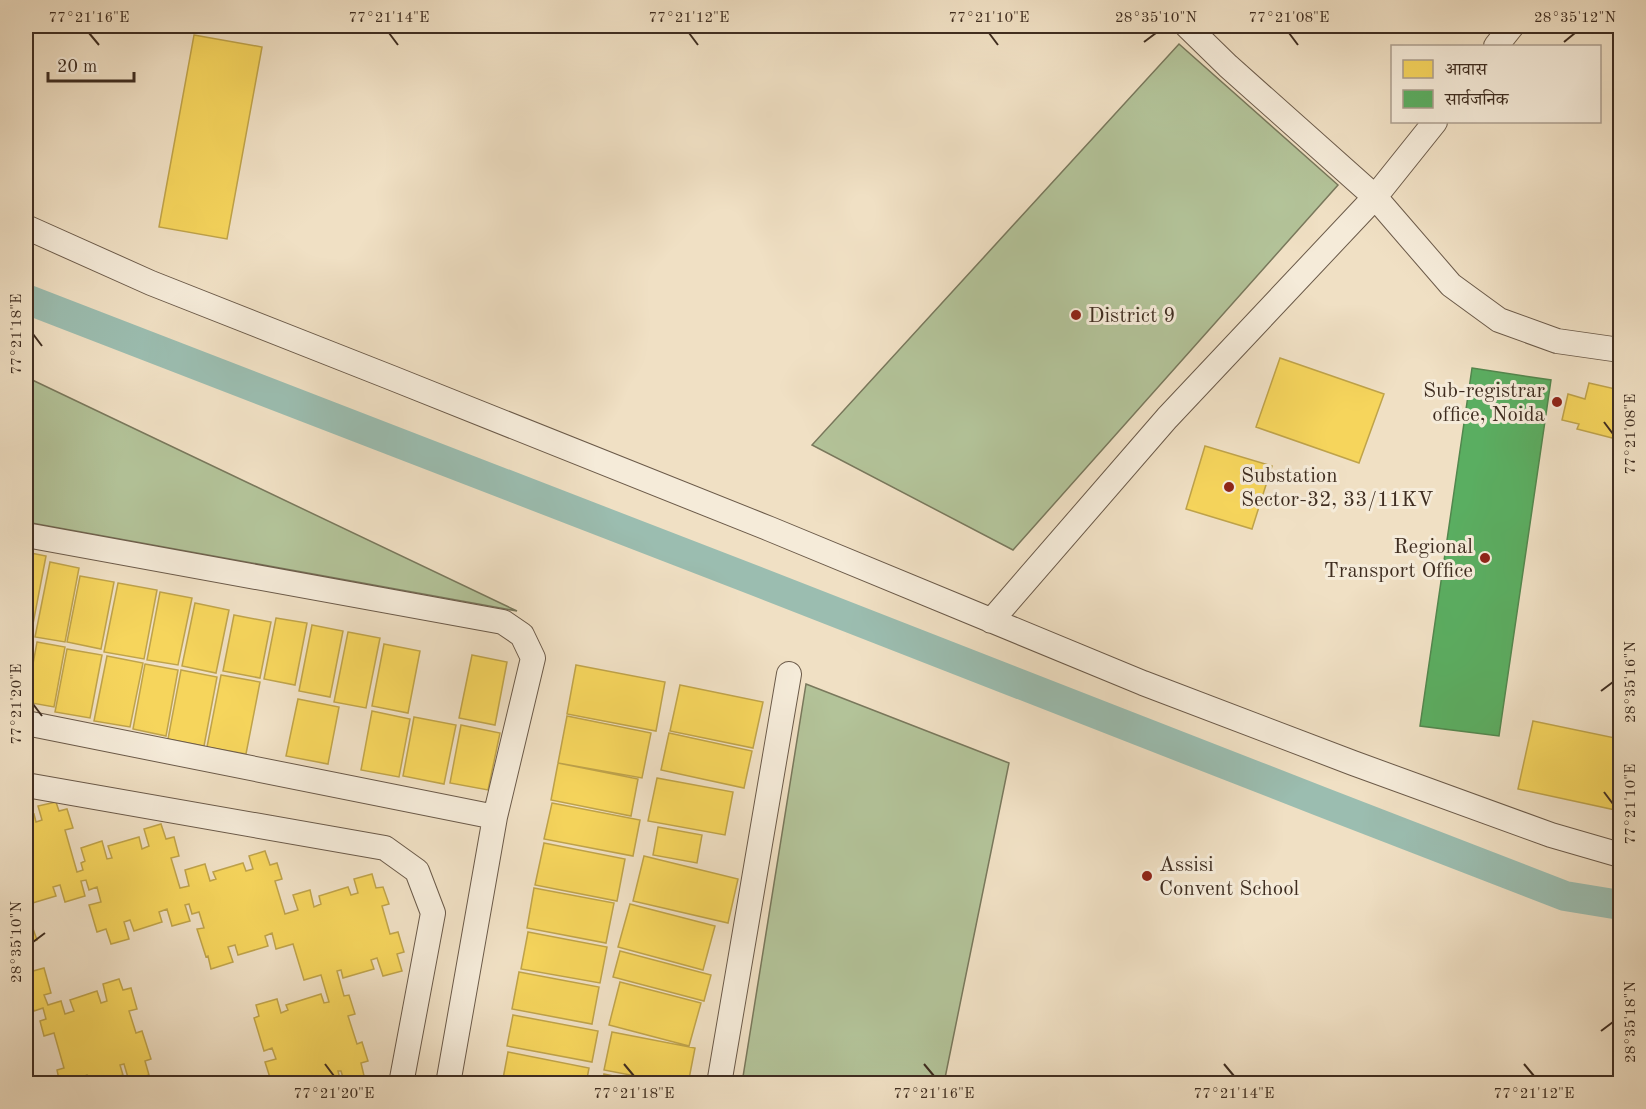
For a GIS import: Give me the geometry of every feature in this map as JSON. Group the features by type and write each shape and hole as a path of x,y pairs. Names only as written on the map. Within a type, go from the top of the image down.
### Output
{"street":[{"path":"1187,26 1228,66 1375,197 1451,285 1499,320 1557,341 1620,350"},
{"path":"1497,45 1512,26"},
{"path":"991,621 1167,418 1375,197 1434,123"},
{"path":"26,227 151,283 737,516 1143,683 1353,763 1551,834 1620,855"},
{"path":"26,535 503,622 522,635 533,658 495,817 448,1083"},
{"path":"719,1083 789,674"},
{"path":"26,723 495,817"},
{"path":"26,785 385,848 417,871 433,913 401,1083"}],"green space":[{"name":"District 9","path":"1179,44 1338,185 1013,550 812,445"},
{"path":"26,377 517,611 26,522"},
{"path":"806,684 1009,763 944,1083 742,1083"}],"building: आवास":[{"path":"194,35 262,47 227,239 159,227"},
{"path":"1280,358 1384,394 1359,463 1256,427"},
{"path":"1589,383 1620,390 1620,440 1577,429 1579,424 1562,420 1568,394 1585,399"},
{"name":"Substation Sector-32, 33/11KV","path":"1205,446 1272,466 1252,529 1186,509"},
{"path":"26,552 46,556 33,624 26,623"},
{"path":"50,562 79,568 65,642 35,637"},
{"path":"80,576 114,582 101,649 67,642"},
{"path":"118,583 157,590 144,659 104,652"},
{"path":"160,592 192,598 178,665 147,660"},
{"path":"195,603 229,610 216,673 182,666"},
{"path":"234,615 271,622 260,678 223,671"},
{"path":"276,618 307,623 295,685 264,679"},
{"path":"312,625 343,631 330,697 299,691"},
{"path":"26,630 33,632 26,672"},
{"path":"348,632 380,638 366,708 334,702"},
{"path":"37,642 65,647 54,707 26,702"},
{"path":"384,644 420,651 408,713 372,706"},
{"path":"67,649 102,655 90,718 55,712"},
{"path":"472,655 507,662 495,725 459,718"},
{"path":"107,656 143,663 130,727 94,721"},
{"path":"145,664 178,670 166,736 133,729"},
{"path":"576,665 665,682 656,731 567,714"},
{"path":"181,670 217,677 204,746 168,739"},
{"path":"221,675 260,682 246,754 207,747"},
{"path":"680,685 763,702 753,748 670,731"},
{"path":"298,699 339,707 328,764 286,756"},
{"path":"372,711 410,719 399,777 361,770"},
{"path":"567,716 651,733 642,778 558,763"},
{"path":"414,717 456,725 444,784 403,776"},
{"path":"1533,721 1620,739 1620,811 1518,789"},
{"path":"461,725 500,733 488,790 450,783"},
{"path":"669,733 752,751 744,788 661,770"},
{"path":"558,763 638,779 631,816 551,800"},
{"path":"657,778 733,792 725,835 648,821"},
{"path":"56,802 59,811 67,809 73,828 65,830 77,872 83,870 81,863 85,861 81,848 102,841 107,859 112,858 108,846 139,837 142,849 149,846 144,829 161,824 166,839 174,837 179,856 171,858 180,888 189,886 185,870 205,864 210,881 216,879 213,872 243,863 246,871 253,869 249,856 265,851 270,865 277,863 282,879 275,881 285,914 298,910 293,895 310,890 314,907 321,904 319,896 348,887 351,895 358,893 354,879 372,874 376,888 383,887 389,904 382,906 390,934 398,932 404,952 397,954 402,971 383,976 377,958 371,960 374,969 343,978 341,970 337,971 344,996 349,995 355,1014 348,1016 357,1044 362,1042 368,1061 361,1063 365,1080 345,1084 341,1071 338,1071 340,1079 324,1084 306,1084 305,1080 300,1081 301,1084 272,1084 265,1062 276,1059 272,1048 264,1051 254,1018 259,1016 256,1005 277,999 281,1013 288,1010 286,1005 321,994 324,1003 329,1002 321,975 304,980 293,944 276,949 272,933 265,936 268,946 238,955 235,945 228,947 233,962 211,969 197,929 204,928 199,912 192,914 189,904 185,905 190,921 172,926 167,909 159,912 162,922 134,931 130,920 124,922 129,939 111,944 106,929 97,932 89,905 101,902 97,887 89,890 86,880 81,881 85,896 65,902 60,885 53,887 56,896 26,905 26,817 34,814 36,822 42,820 38,806"},
{"path":"552,803 640,820 633,856 544,839"},
{"path":"658,827 702,835 697,863 653,855"},
{"path":"544,843 625,859 617,901 535,885"},
{"path":"644,856 738,879 728,923 633,901"},
{"path":"534,888 614,903 606,943 527,928"},
{"path":"630,904 715,926 703,970 618,947"},
{"path":"31,923 37,940 26,943 26,925"},
{"path":"528,932 607,947 600,983 521,969"},
{"path":"26,948 33,971 44,968 51,993 44,995 48,1005 61,1001 65,1014 74,1011 70,1000 97,991 101,1003 107,1001 103,984 119,979 123,990 131,988 137,1009 129,1011 136,1033 142,1031 151,1059 145,1061 149,1075 129,1081 124,1064 120,1065 123,1075 95,1084 89,1084 87,1075 82,1077 84,1084 69,1084 69,1081 60,1084 57,1070 64,1068 54,1033 44,1036 40,1021 46,1019 43,1008 34,1011 29,996 26,997"},
{"path":"620,951 711,975 704,1001 613,977"},
{"path":"519,972 599,987 592,1024 512,1009"},
{"path":"620,982 701,1003 689,1046 609,1025"},
{"path":"513,1015 598,1031 592,1062 507,1046"},
{"path":"612,1032 695,1048 688,1084 677,1084 604,1070"},
{"path":"508,1052 589,1068 586,1084 502,1084"},
{"path":"604,1074 652,1084 602,1084"}],"building: सार्वजनिक":[{"name":"Regional Transport Office","path":"1472,368 1551,380 1499,736 1420,726"}],"waterway":[{"path":"26,299 1565,896 1620,905"}],"place":[{"name":"District 9","path":"1076,315"},
{"name":"Sub-registrar office, Noida","path":"1557,402"},
{"name":"Substation Sector-32, 33/11KV","path":"1229,487"},
{"name":"Regional Transport Office","path":"1485,558"},
{"name":"Assisi Convent School","path":"1147,876"}]}
